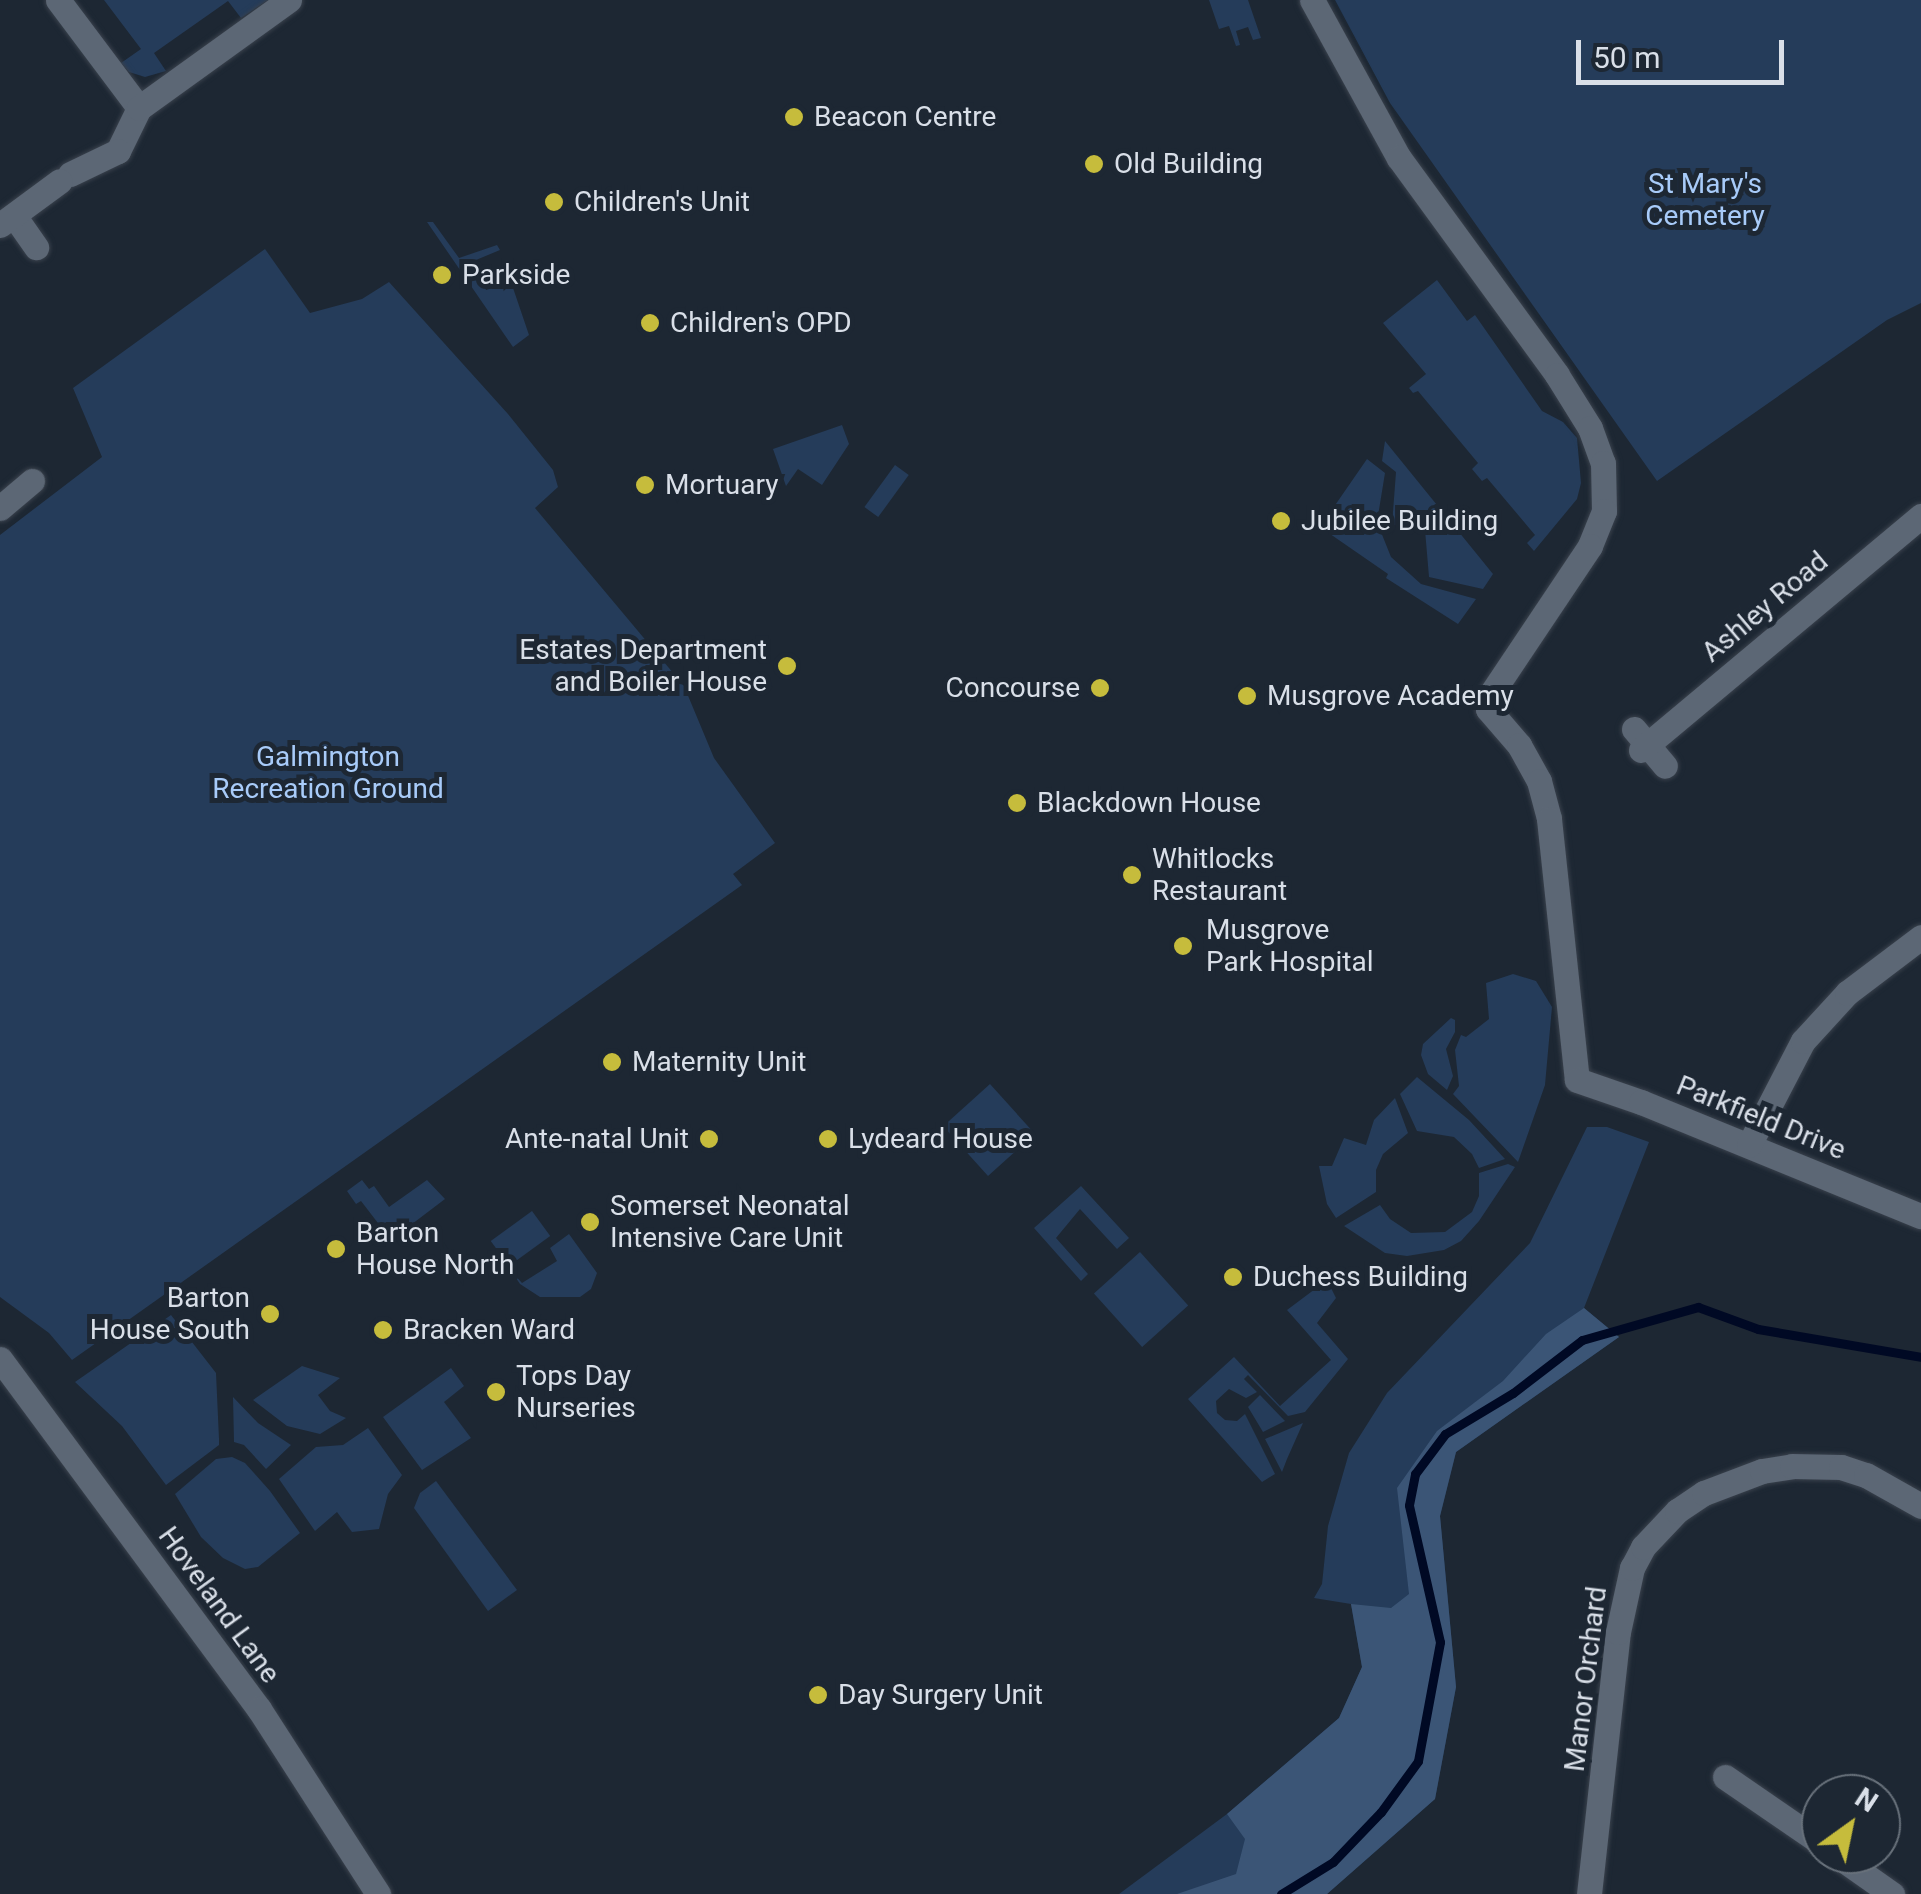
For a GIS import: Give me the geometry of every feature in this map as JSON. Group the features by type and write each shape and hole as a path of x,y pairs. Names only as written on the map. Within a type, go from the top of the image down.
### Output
{"street":[{"path":"58,0 139,108"},
{"path":"36,247 7,221 65,178 118,151 139,108 290,0"},
{"name":"Parkfield Drive","path":"1312,0 1399,158 1557,375 1590,428 1604,463 1604,511 1590,546 1490,697 1488,710 1519,746 1540,781 1549,819 1576,1080 1921,1216"},
{"path":"0,508 32,481"},
{"name":"Ashley Road","path":"1665,766 1641,741 1921,516"},
{"path":"1749,1145 1803,1041 1848,992 1921,937"},
{"name":"Hoveland Lane","path":"0,1359 260,1709 378,1894"},
{"name":"Manor Orchard","path":"1588,1894 1626,1586 1644,1547 1660,1527 1704,1493 1762,1470 1792,1466 1841,1468 1866,1475 1921,1506"},
{"path":"1726,1777 1801,1829"},
{"path":"1862,1886 1892,1894"}],"green space":[{"path":"104,0 268,0 241,18 228,1 154,53 166,71 145,77 129,72 121,63 141,49"},
{"path":"1209,0 1248,0 1261,38 1253,40 1248,27 1236,31 1240,45 1236,46 1229,26 1219,29"},
{"name":"St Mary's Cemetery","path":"1335,0 1921,0 1921,303 1887,320 1657,481 1390,103"},
{"path":"427,222 433,222 459,258 497,245 500,250 476,260 486,290 511,282 529,335 513,347"},
{"name":"Galmington Recreation Ground","path":"265,249 310,313 362,299 389,282 508,414 553,470 558,487 535,508 684,686 714,758 775,843 733,874 742,885 72,1360 49,1333 0,1297 0,535 102,457 73,388"},
{"path":"1437,280 1467,321 1475,315 1542,411 1563,422 1577,438 1581,483 1577,499 1534,551 1527,543 1535,535 1487,478 1482,481 1472,469 1478,463 1418,391 1413,393 1409,388 1426,374 1383,323"},
{"path":"842,425 849,444 822,485 798,469 786,486 773,449"},
{"path":"1385,441 1493,574 1483,589 1429,577 1425,530 1392,525 1396,472 1382,461"},
{"path":"1367,459 1385,473 1377,522 1391,557 1421,584 1476,599 1458,624 1386,578 1388,574 1320,527"},
{"path":"895,465 909,475 878,517 864,507"},
{"path":"1513,974 1536,981 1552,1007 1545,1085 1518,1162 1453,1094 1459,1086 1455,1050 1461,1035 1466,1037 1489,1019 1486,983"},
{"path":"1451,1018 1455,1020 1455,1032 1446,1049 1453,1076 1447,1090 1428,1074 1421,1055 1423,1044"},
{"path":"1417,1077 1469,1120 1505,1159 1479,1168 1472,1154 1454,1137 1417,1131 1400,1094"},
{"path":"990,1084 1035,1134 988,1176 943,1126"},
{"path":"1395,1098 1408,1133 1383,1154 1376,1170 1376,1192 1336,1218 1327,1204 1319,1166 1332,1166 1344,1138 1366,1145 1374,1120"},
{"path":"1587,1127 1607,1127 1649,1142 1584,1308 1619,1337 1456,1452 1440,1516 1456,1687 1435,1799 1327,1894 1119,1894 1227,1814 1339,1718 1362,1667 1351,1604 1314,1598 1322,1584 1328,1526 1349,1453 1387,1393 1530,1243"},
{"path":"1508,1164 1515,1167 1479,1221 1461,1241 1444,1250 1407,1256 1385,1253 1344,1226 1380,1205 1390,1219 1411,1233 1445,1232 1472,1212 1479,1196 1479,1173"},
{"path":"362,1180 369,1189 374,1186 389,1207 427,1180 445,1199 391,1240 361,1201 356,1204 347,1191"},
{"path":"1081,1186 1129,1238 1117,1249 1080,1209 1056,1238 1088,1274 1081,1281 1034,1228"},
{"path":"532,1211 550,1236 509,1266 491,1241"},
{"path":"569,1234 597,1273 591,1289 580,1297 540,1297 520,1284 512,1272 522,1283 557,1261 550,1248"},
{"path":"1140,1252 1188,1306 1142,1347 1094,1293"},
{"path":"1327,1280 1336,1298 1317,1323 1348,1359 1305,1412 1288,1416 1248,1375 1244,1379 1257,1392 1246,1398 1229,1389 1216,1401 1217,1413 1225,1420 1237,1421 1245,1414 1275,1474 1262,1482 1188,1399 1234,1357 1280,1406 1331,1360 1287,1310"},
{"path":"171,1315 216,1373 219,1445 166,1485 122,1426 75,1382"},
{"path":"302,1366 340,1378 318,1395 330,1411 346,1418 320,1434 287,1426 253,1400"},
{"path":"451,1368 464,1386 444,1402 471,1438 422,1470 383,1417"},
{"path":"1260,1395 1285,1421 1263,1432 1248,1407"},
{"path":"233,1397 258,1423 291,1445 266,1469 244,1445 234,1442"},
{"path":"1303,1423 1287,1459 1282,1472 1265,1439"},
{"path":"368,1428 402,1475 388,1494 379,1529 352,1532 337,1512 315,1531 279,1479 316,1447 343,1445"},
{"path":"232,1457 245,1463 300,1533 258,1567 245,1569 223,1558 201,1537 175,1494 216,1459"},
{"path":"436,1481 517,1590 488,1611 414,1508 420,1493"}],"shaded area":[{"path":"1584,1308 1619,1337 1456,1452 1440,1516 1456,1687 1435,1799 1327,1894 1177,1894 1236,1874 1245,1839 1227,1814 1339,1718 1362,1667 1351,1604 1391,1608 1409,1594 1397,1488 1437,1431 1503,1381 1546,1334"}],"waterway":[{"path":"1281,1894 1333,1862 1381,1812 1418,1761 1440,1642 1409,1505 1415,1474 1445,1434 1513,1393 1582,1340 1698,1307 1758,1329 1921,1357"}],"place":[{"name":"Beacon Centre","path":"794,117"},
{"name":"Old Building","path":"1094,164"},
{"name":"Children's Unit","path":"554,202"},
{"name":"Parkside","path":"442,275"},
{"name":"Children's OPD","path":"650,323"},
{"name":"Mortuary","path":"645,485"},
{"name":"Jubilee Building","path":"1281,521"},
{"name":"Estates Department and Boiler House","path":"787,666"},
{"name":"Concourse","path":"1100,688"},
{"name":"Musgrove Academy","path":"1247,696"},
{"name":"Blackdown House","path":"1017,803"},
{"name":"Whitlocks Restaurant","path":"1132,875"},
{"name":"Musgrove Park Hospital","path":"1183,946"},
{"name":"Maternity Unit","path":"612,1062"},
{"name":"Ante-natal Unit","path":"709,1139"},
{"name":"Lydeard House","path":"828,1139"},
{"name":"Somerset Neonatal Intensive Care Unit","path":"590,1222"},
{"name":"Barton House North","path":"336,1249"},
{"name":"Duchess Building","path":"1233,1277"},
{"name":"Barton House South","path":"270,1314"},
{"name":"Bracken Ward","path":"383,1330"},
{"name":"Tops Day Nurseries","path":"496,1392"},
{"name":"Day Surgery Unit","path":"818,1695"}]}
